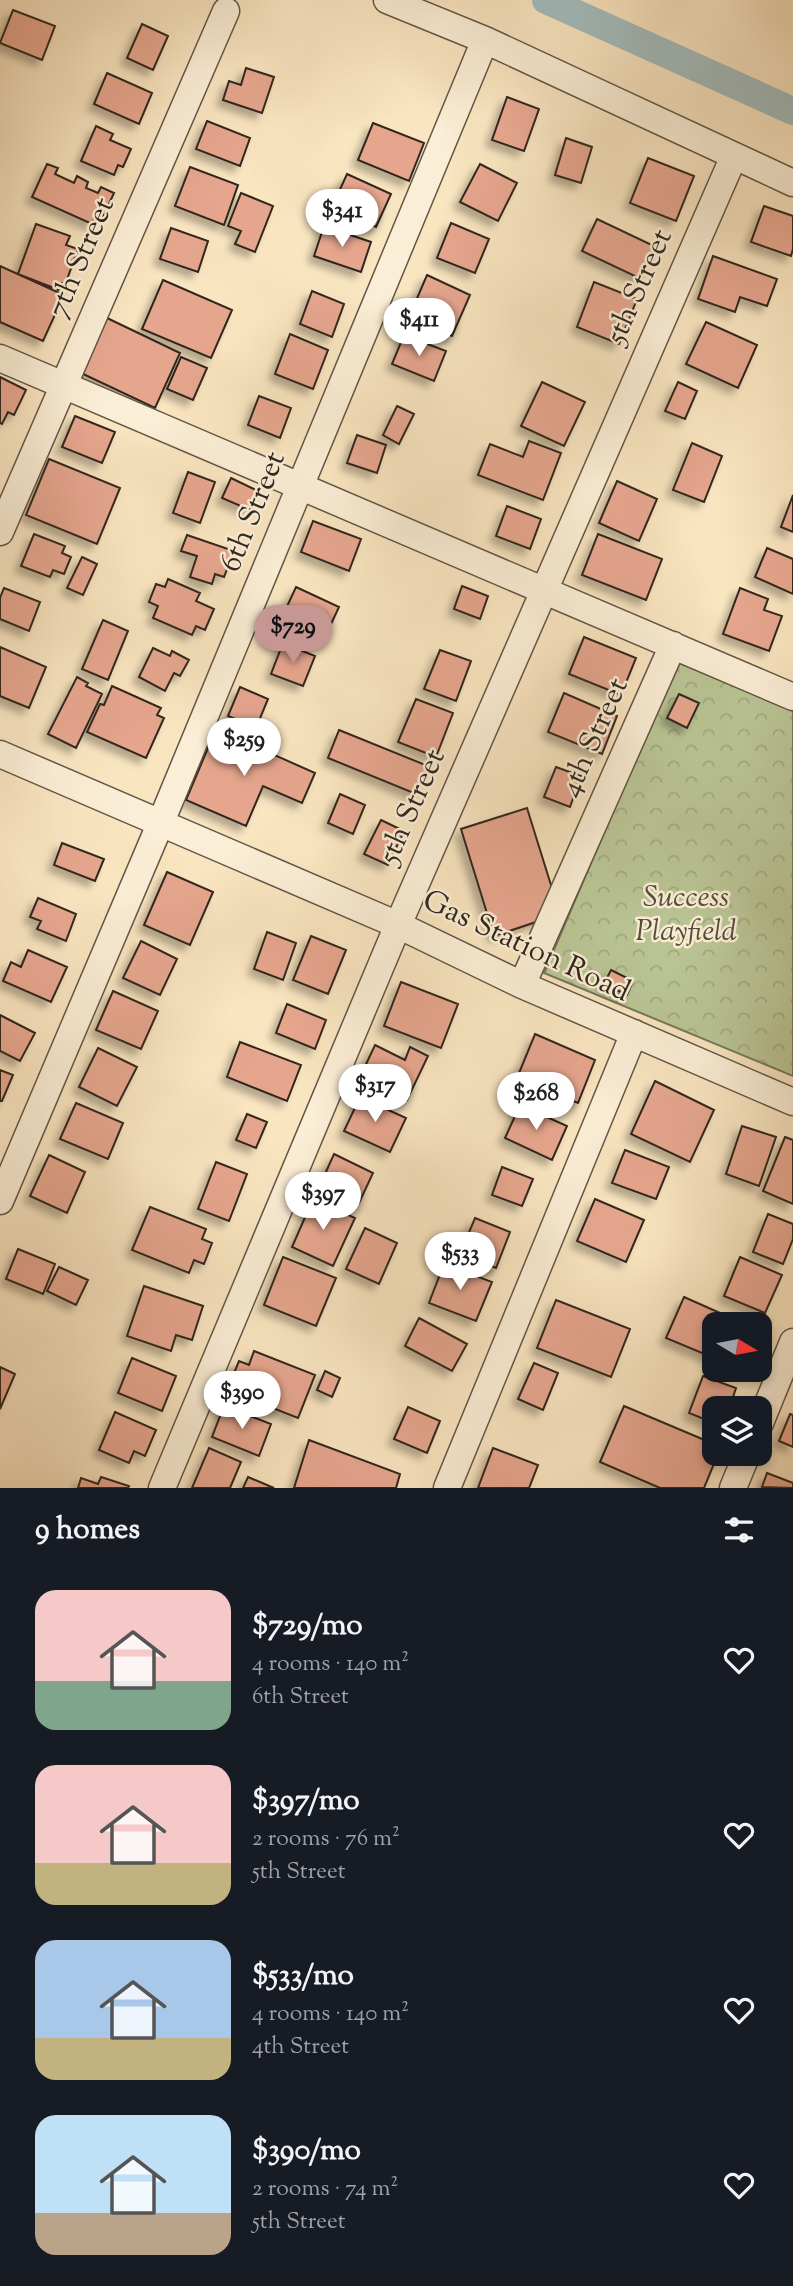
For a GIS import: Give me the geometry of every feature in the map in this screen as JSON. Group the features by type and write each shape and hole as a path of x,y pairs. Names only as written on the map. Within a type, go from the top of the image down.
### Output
{"street":[{"path":"387,0 485,40 793,183"},
{"name":"7th Street","path":"0,532 226,11"},
{"name":"6th Street","path":"0,1201 161,822 485,40"},
{"name":"5th Street","path":"162,1488 398,925 734,156"},
{"path":"0,358 673,645 791,692"},
{"name":"4th Street","path":"522,985 673,645"},
{"name":"Gas Station Road","path":"0,754 398,925 522,985 793,1101"},
{"path":"447,1488 634,1033"},
{"path":"771,1396 793,1342"},
{"path":"733,1488 742,1466"}],"green space":[{"name":"Success Playfield","path":"677,662 793,711 793,1076 544,973"}],"building":[{"path":"13,10 55,26 42,60 0,43"},
{"path":"142,24 168,36 153,70 127,58"},
{"path":"246,68 274,77 262,113 223,100 229,81 241,85"},
{"path":"107,73 152,93 139,124 94,104"},
{"path":"507,97 539,109 524,151 492,140"},
{"path":"207,121 250,138 240,166 196,149"},
{"path":"373,123 424,143 409,181 358,160"},
{"path":"96,126 113,134 110,140 131,149 123,167 118,165 114,175 81,161"},
{"path":"566,138 592,147 581,183 555,175"},
{"path":"648,158 694,176 676,221 630,203"},
{"path":"47,164 58,168 55,174 74,183 77,176 88,182 86,188 98,193 101,187 114,193 103,217 96,214 92,224 32,197"},
{"path":"480,164 517,183 498,221 460,202"},
{"path":"190,167 238,185 224,225 175,206"},
{"path":"347,174 391,194 376,227 332,207"},
{"path":"241,193 273,206 255,252 235,244 241,231 228,226"},
{"path":"764,206 793,216 791,256 751,242"},
{"path":"597,219 656,247 641,279 582,251"},
{"path":"451,223 489,239 475,273 437,258"},
{"path":"36,224 70,236 66,245 78,249 65,285 62,283 59,290 18,274"},
{"path":"324,226 371,242 361,272 314,256"},
{"path":"171,228 208,241 198,272 160,259"},
{"path":"713,256 777,279 767,306 740,297 735,312 698,299"},
{"path":"0,266 64,295 43,341 0,322"},
{"path":"427,275 470,295 452,336 409,317"},
{"path":"163,280 232,310 211,358 142,329"},
{"path":"594,282 637,299 619,344 577,327"},
{"path":"312,291 344,304 332,337 300,324"},
{"path":"107,318 180,353 155,408 81,373"},
{"path":"706,322 757,345 738,388 686,364"},
{"path":"290,334 328,350 313,389 275,374"},
{"path":"404,335 446,351 434,381 392,364"},
{"path":"181,357 207,368 193,400 167,389"},
{"path":"0,377 26,390 14,415 8,412 2,424 0,423"},
{"path":"542,382 585,402 564,446 521,426"},
{"path":"678,382 697,391 685,419 665,411"},
{"path":"259,396 291,408 280,438 248,425"},
{"path":"397,406 414,414 399,444 383,435"},
{"path":"75,416 115,432 102,463 62,447"},
{"path":"357,435 386,445 377,473 347,463"},
{"path":"529,441 561,453 543,500 478,475 490,444 523,457"},
{"path":"692,443 722,456 704,502 673,490"},
{"path":"49,459 120,488 97,544 26,515"},
{"path":"188,472 215,482 200,523 173,513"},
{"path":"231,478 258,491 250,510 222,498"},
{"path":"617,481 657,499 639,541 599,523"},
{"path":"793,495 793,532 781,527"},
{"path":"507,506 541,519 530,549 496,536"},
{"path":"313,521 361,539 349,571 301,552"},
{"path":"34,534 65,546 62,553 71,557 64,574 53,570 50,577 21,566"},
{"path":"598,534 662,559 646,600 582,575"},
{"path":"187,535 234,551 224,577 215,574 212,584 190,577 197,556 181,551"},
{"path":"767,548 793,559 793,594 755,577"},
{"path":"82,557 97,564 83,595 67,588"},
{"path":"168,579 200,593 196,601 214,609 205,630 196,626 192,635 153,618 158,606 149,602 156,584 165,587"},
{"path":"462,586 488,596 480,619 454,609"},
{"path":"296,587 339,607 326,635 283,615"},
{"path":"4,588 40,602 29,631 0,619 0,598"},
{"path":"740,588 768,599 764,610 782,616 769,651 723,634"},
{"path":"103,620 128,631 108,680 82,669"},
{"path":"584,637 636,658 621,695 569,674"},
{"path":"283,643 315,656 303,686 271,674"},
{"path":"0,647 46,667 29,708 0,696"},
{"path":"153,648 170,656 172,651 189,660 180,676 174,673 165,691 139,677"},
{"path":"440,650 471,661 456,701 424,689"},
{"path":"77,677 88,683 86,686 102,694 76,748 48,734"},
{"path":"112,686 161,708 157,715 164,718 146,758 87,732"},
{"path":"240,687 268,699 256,728 228,716"},
{"path":"564,693 617,716 602,754 548,732"},
{"path":"679,694 699,703 687,728 667,718"},
{"path":"416,699 453,713 436,757 398,742"},
{"path":"216,729 315,773 302,803 263,786 246,826 186,800"},
{"path":"339,730 428,766 416,794 328,758"},
{"path":"556,767 581,776 570,807 544,797"},
{"path":"340,794 365,805 353,834 328,823"},
{"path":"527,808 560,914 494,936 461,829"},
{"path":"381,820 404,831 388,865 364,854"},
{"path":"62,843 104,859 95,881 54,865"},
{"path":"167,872 213,892 190,945 144,925"},
{"path":"38,898 76,914 66,941 37,929 41,921 30,917"},
{"path":"267,932 296,943 283,980 254,969"},
{"path":"311,936 346,950 328,994 293,980"},
{"path":"141,941 177,959 160,995 123,978"},
{"path":"28,950 67,967 51,1002 3,981 11,962 21,967"},
{"path":"611,970 633,981 627,995 604,984"},
{"path":"401,982 458,1004 441,1048 384,1026"},
{"path":"113,991 158,1011 141,1049 96,1030"},
{"path":"287,1004 326,1020 315,1049 276,1033"},
{"path":"0,1015 35,1033 20,1061 0,1051"},
{"path":"535,1034 595,1060 578,1103 517,1078"},
{"path":"240,1042 301,1065 287,1101 227,1077"},
{"path":"375,1045 405,1060 410,1047 428,1056 407,1100 360,1077"},
{"path":"98,1048 137,1067 117,1106 79,1087"},
{"path":"0,1070 13,1075 2,1101 0,1101"},
{"path":"655,1081 714,1110 690,1162 631,1134"},
{"path":"360,1097 406,1118 390,1152 344,1131"},
{"path":"76,1103 123,1123 108,1159 60,1139"},
{"path":"520,1105 567,1126 552,1160 505,1138"},
{"path":"247,1114 267,1122 256,1148 236,1140"},
{"path":"742,1126 776,1137 759,1186 726,1174"},
{"path":"785,1137 793,1140 793,1204 763,1191"},
{"path":"625,1150 669,1167 656,1199 612,1183"},
{"path":"334,1154 373,1173 359,1203 320,1185"},
{"path":"49,1155 85,1172 67,1213 30,1196"},
{"path":"216,1162 247,1174 229,1221 198,1209"},
{"path":"502,1167 533,1179 522,1206 492,1195"},
{"path":"313,1199 355,1218 333,1266 292,1247"},
{"path":"595,1199 644,1220 626,1262 577,1241"},
{"path":"150,1207 206,1229 202,1239 212,1243 204,1264 194,1260 189,1273 132,1250"},
{"path":"768,1214 793,1224 793,1239 783,1264 753,1252"},
{"path":"475,1218 510,1232 496,1268 460,1254"},
{"path":"365,1228 397,1243 379,1284 346,1269"},
{"path":"18,1249 55,1264 43,1294 6,1279"},
{"path":"283,1257 336,1278 316,1326 264,1305"},
{"path":"740,1257 782,1275 765,1312 724,1296"},
{"path":"444,1264 492,1282 476,1321 429,1303"},
{"path":"59,1267 88,1280 76,1305 47,1291"},
{"path":"144,1286 203,1306 192,1340 176,1335 171,1351 127,1336"},
{"path":"684,1297 718,1312 702,1312 702,1353 666,1338"},
{"path":"556,1300 630,1329 611,1377 537,1348"},
{"path":"419,1318 467,1344 452,1371 405,1346"},
{"path":"254,1351 315,1375 298,1418 227,1390 239,1361 249,1365"},
{"path":"132,1358 176,1376 162,1411 118,1393"},
{"path":"534,1363 558,1373 543,1410 518,1399"},
{"path":"0,1367 15,1374 0,1409"},
{"path":"325,1371 340,1378 332,1397 317,1390"},
{"path":"702,1379 702,1382 720,1382 736,1388 733,1396 702,1396 702,1418 689,1413"},
{"path":"224,1406 271,1424 259,1456 212,1437"},
{"path":"624,1406 702,1439 702,1466 713,1466 704,1488 660,1488 600,1462"},
{"path":"408,1407 440,1421 427,1453 394,1439"},
{"path":"115,1412 156,1430 145,1456 134,1451 129,1463 99,1450"},
{"path":"790,1414 793,1415 793,1447 779,1441"},
{"path":"309,1440 400,1474 396,1488 294,1488"},
{"path":"209,1448 241,1462 230,1488 192,1488"},
{"path":"493,1448 538,1465 529,1488 478,1488"},
{"path":"767,1473 793,1483 793,1488 762,1487"},
{"path":"101,1477 129,1486 78,1488 81,1478 98,1484"},
{"path":"248,1477 274,1488 243,1488"}],"waterway":[{"path":"546,0 793,111"}]}
